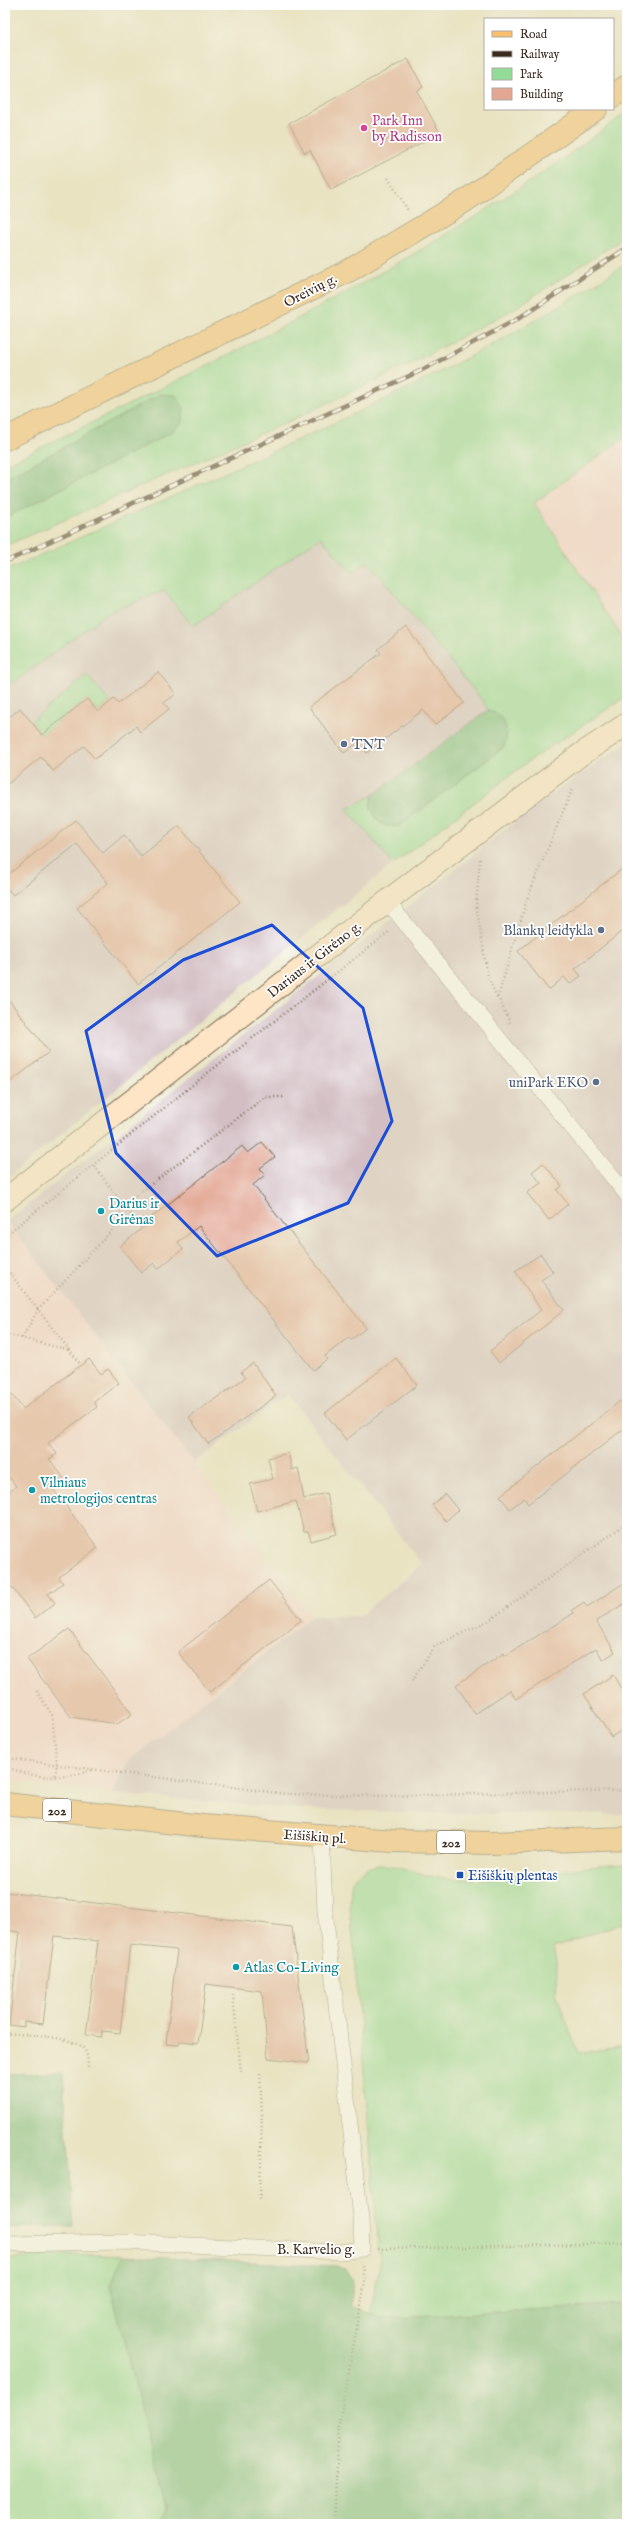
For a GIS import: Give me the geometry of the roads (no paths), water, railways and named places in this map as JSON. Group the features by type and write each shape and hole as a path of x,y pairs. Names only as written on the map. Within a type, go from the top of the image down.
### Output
{"main road":[{"path":"614,95 627,86"},
{"name":"Oreivių g.","path":"5,439 350,270 465,201 595,110"},
{"name":"Dariaus ir Girėno g.","path":"5,1200 387,901 580,755 627,724"},
{"name":"Eišiškių pl.","path":"5,1804 322,1837 493,1843 627,1838"}],"street":[{"path":"387,901 627,1195"},
{"name":"B. Karvelio g.","path":"5,2244 124,2242 340,2252 362,2249 325,1911 322,1837"}],"railway":[{"path":"5,562 420,371 516,320 627,248"}],"place":[{"name":"Park Inn by Radisson","path":"364,128"},
{"name":"TNT","path":"344,744"},
{"name":"Blankų leidykla","path":"601,930"},
{"name":"uniPark EKO","path":"596,1082"},
{"name":"Darius ir Girėnas","path":"101,1211"},
{"name":"Vilniaus metrologijos centras","path":"32,1490"},
{"name":"Eišiškių plentas","path":"460,1875"},
{"name":"Atlas Co-Living","path":"236,1967"}]}
